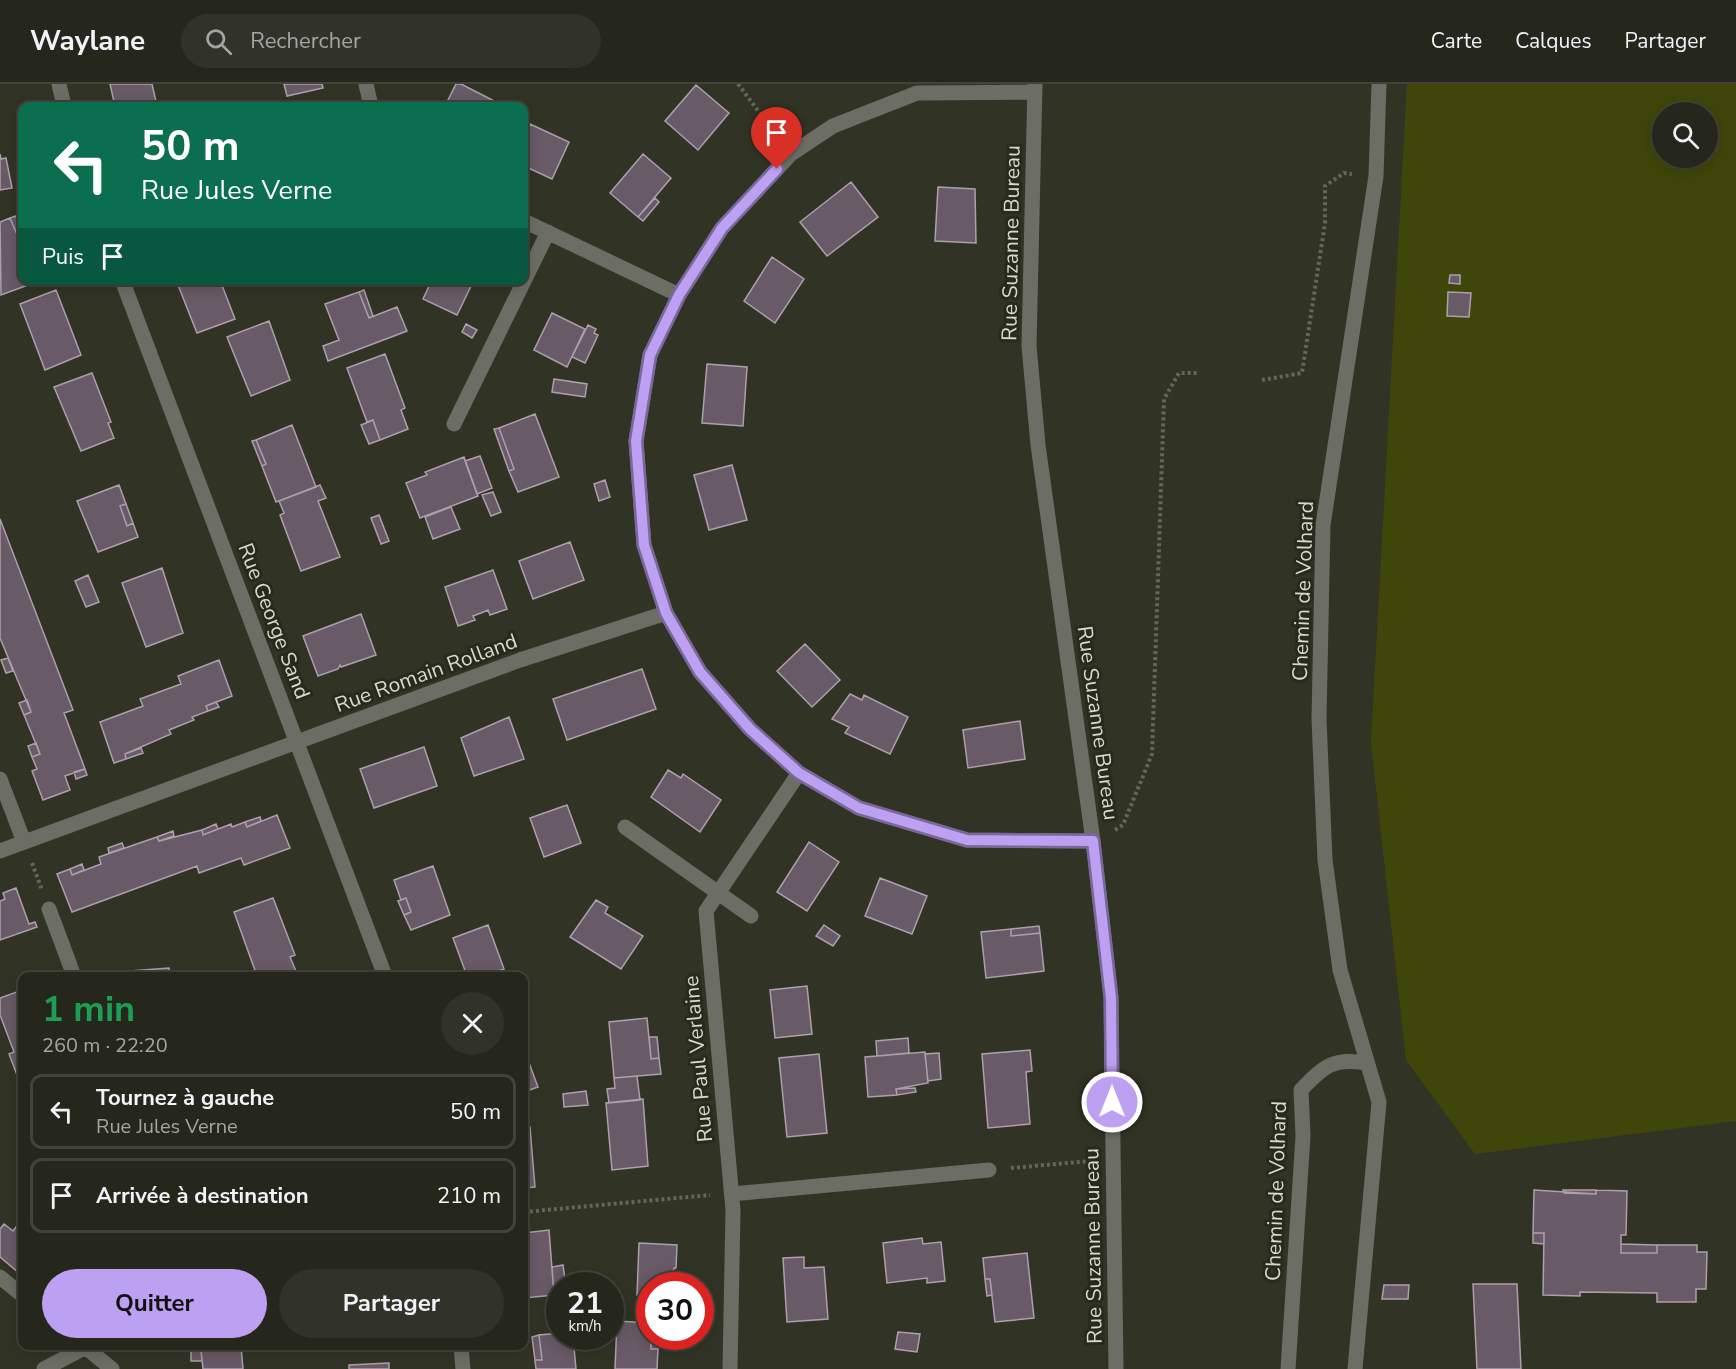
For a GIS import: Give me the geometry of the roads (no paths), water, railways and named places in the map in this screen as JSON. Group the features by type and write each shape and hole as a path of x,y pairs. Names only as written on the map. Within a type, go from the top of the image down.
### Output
{"street":[{"path":"59,84 63,102"},
{"path":"366,84 370,102"},
{"name":"Chemin de Volhard","path":"1355,1369 1379,1102 1340,970 1325,860 1319,719 1323,525 1376,176 1379,84"},
{"path":"1034,88 917,93 833,126 791,154 722,228 679,295 650,355 636,441 644,545 666,613 700,672 750,729 799,773 859,808 967,840 1093,841"},
{"name":"Rue Suzanne Bureau","path":"1034,88 1029,346 1038,445 1093,841 1111,998 1116,1369"},
{"path":"528,223 679,295"},
{"path":"528,273 548,232"},
{"name":"Rue George Sand","path":"124,285 384,972"},
{"path":"454,424 522,285"},
{"name":"Rue Romain Rolland","path":"0,851 520,660 666,613"},
{"name":"Rue Paul Verlaine","path":"730,1369 732,1194 706,911 799,773"},
{"path":"0,779 24,842"},
{"path":"625,827 751,916"},
{"path":"49,909 73,972"},
{"name":"Chemin de Volhard","path":"1288,1369 1303,1136 1301,1090 1321,1068 1345,1059 1366,1063"},
{"path":"732,1194 989,1170"},
{"path":"0,1277 18,1292"},
{"path":"44,1369 78,1350"},
{"path":"90,1350 112,1369"},
{"path":"461,1350 463,1369"}]}
